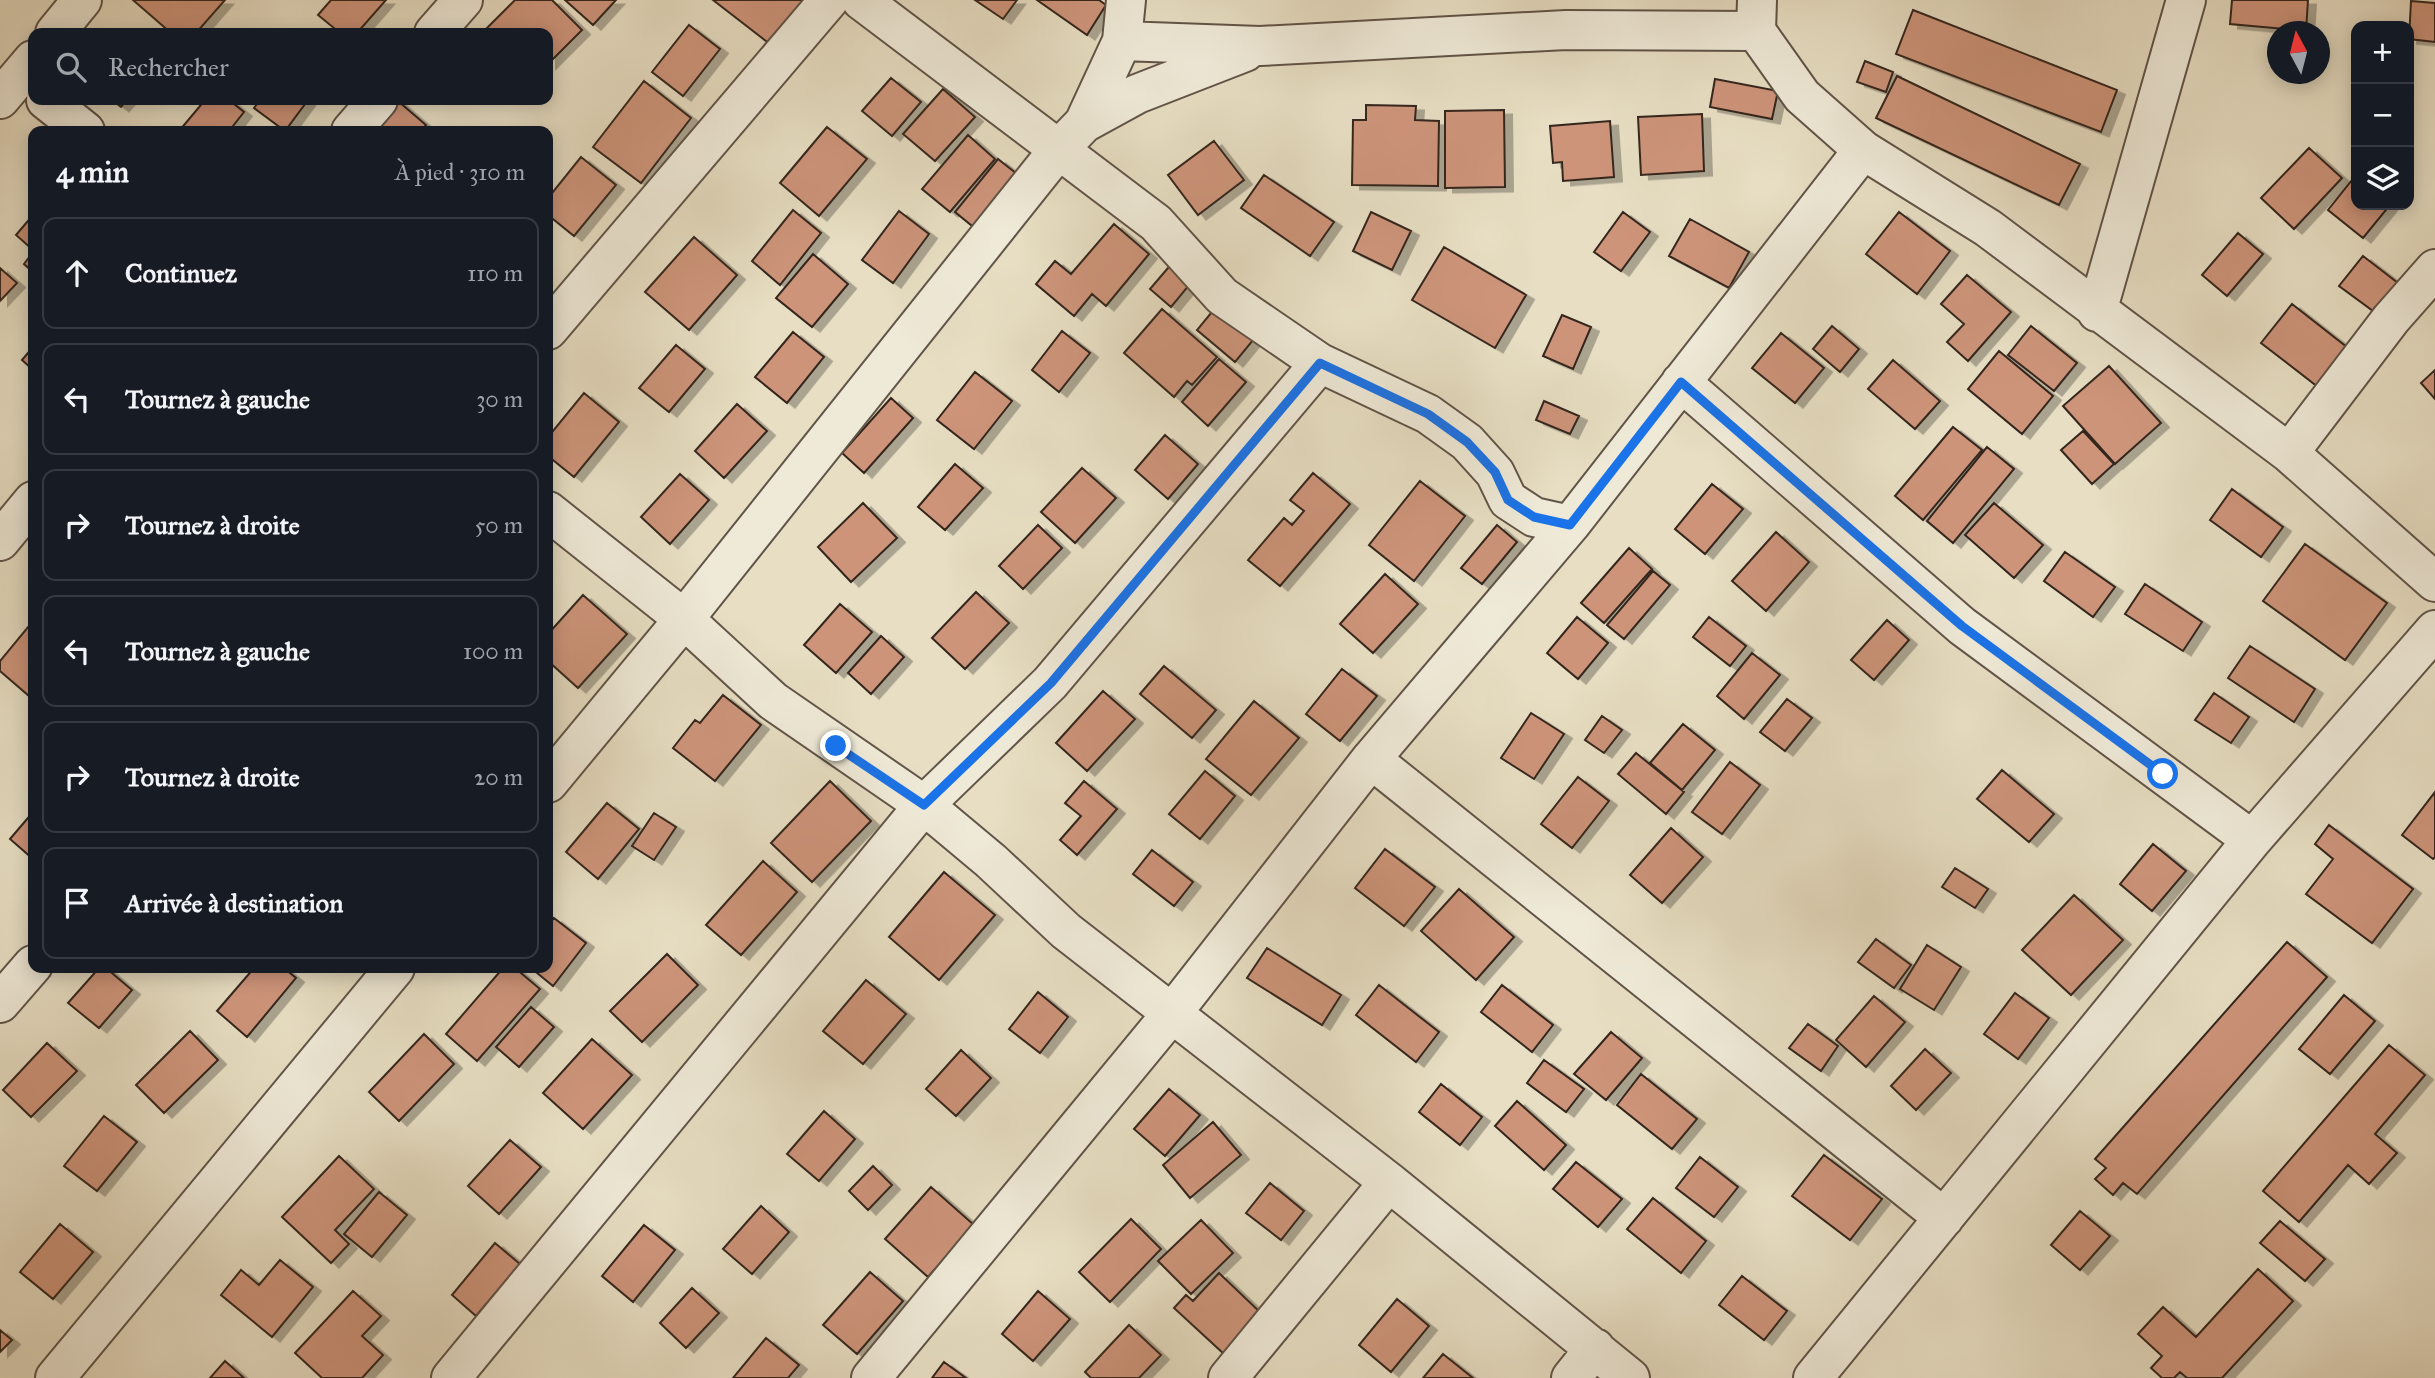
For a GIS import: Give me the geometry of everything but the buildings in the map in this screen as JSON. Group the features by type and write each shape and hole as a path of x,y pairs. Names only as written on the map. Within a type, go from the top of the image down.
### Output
{"street":[{"path":"59,28 82,0"},
{"path":"438,28 463,0"},
{"path":"553,324 829,0"},
{"path":"861,0 1071,136 1156,223 1222,296 1320,363 1428,414 1467,442 1495,472 1508,500 1534,517 1570,525"},
{"path":"553,777 684,619 1071,136 1122,41 1126,0"},
{"path":"2097,312 2186,0"},
{"path":"1122,41 1259,46 1566,30 1757,15 1802,96 1863,150 1988,228 2097,312 2290,453 2435,582"},
{"path":"1071,136 1137,94 1259,46"},
{"path":"52,105 79,126"},
{"path":"355,126 374,105"},
{"path":"871,1378 1173,1012 1371,759 1570,525 1863,150"},
{"path":"2290,453 2391,319 2435,269"},
{"path":"452,1378 924,805 1051,683 1320,363"},
{"path":"1681,382 1962,626 2252,840"},
{"path":"0,541 28,507"},
{"path":"553,515 684,619 773,701 924,805 991,861 1066,931 1389,1182 1630,1378"},
{"path":"1813,1378 2252,840 2435,630"},
{"path":"1371,759 1944,1218"},
{"path":"0,1003 28,971"},
{"path":"55,1378 391,973"},
{"path":"1228,1378 1389,1182"},
{"path":"1571,1378 1595,1348"}],"route":[{"path":"836,746 924,805 1051,683 1320,363 1428,414 1467,442 1495,472 1508,500 1534,517 1570,525 1681,382 1962,626 2163,774"}]}
